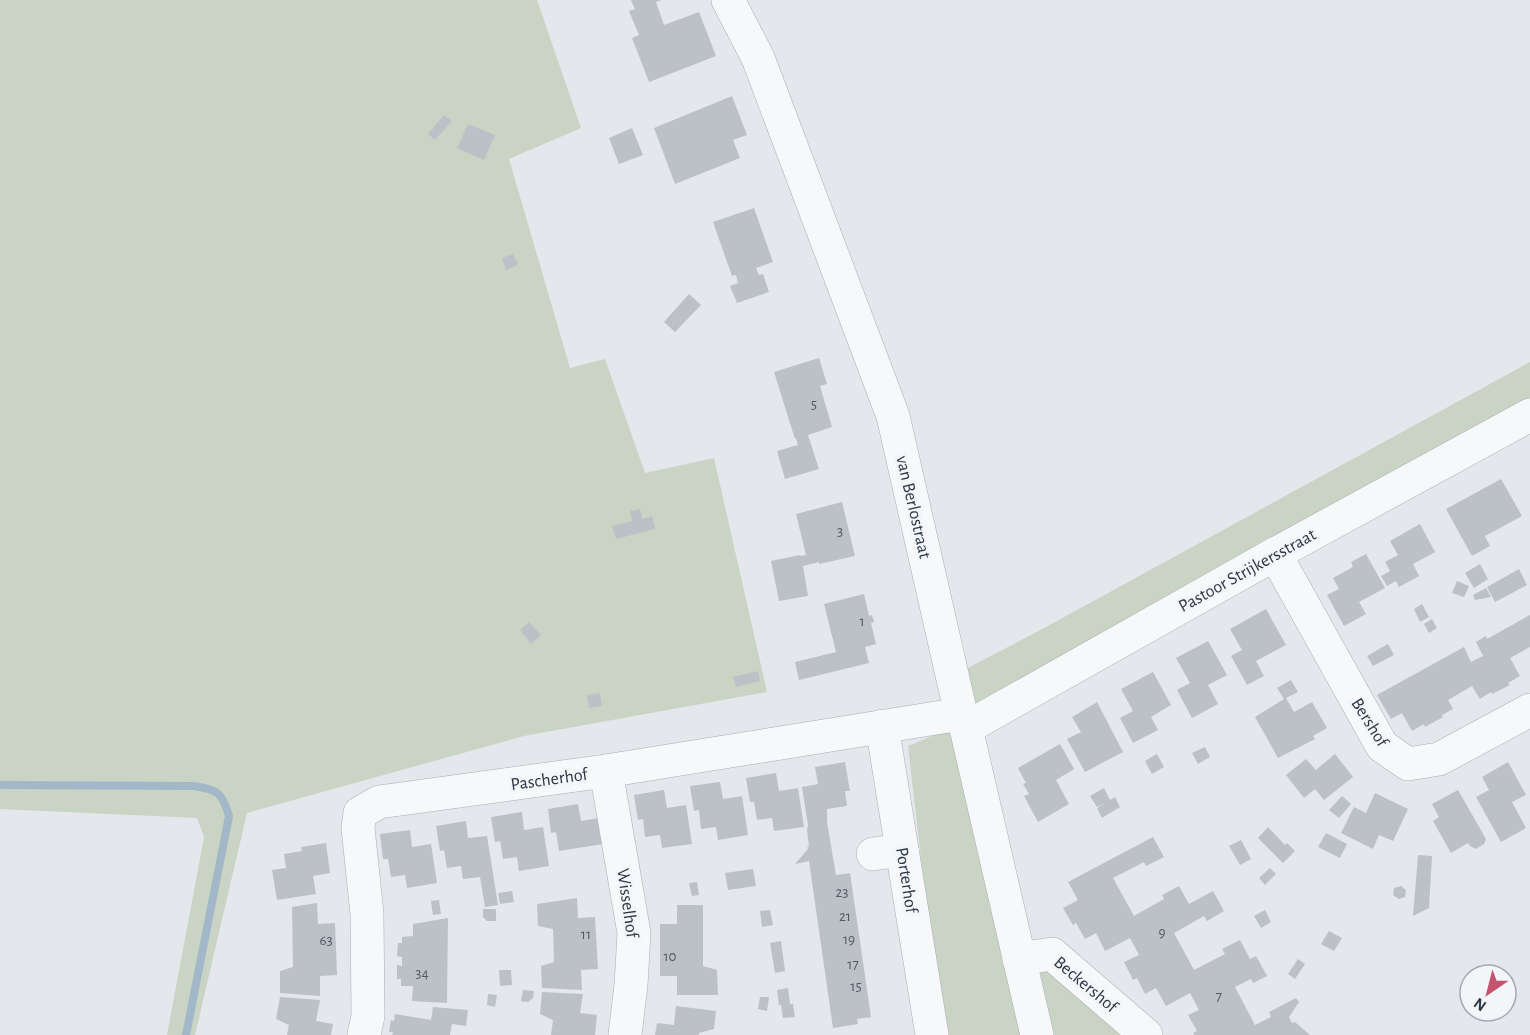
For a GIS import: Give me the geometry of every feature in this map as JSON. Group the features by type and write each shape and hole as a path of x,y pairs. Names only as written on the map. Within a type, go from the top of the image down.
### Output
{"street":[{"name":"van Berlostraat","path":"728,0 758,58 894,416 1037,1035"},
{"name":"Pastoor Strijkersstraat","path":"964,721 1530,415"},
{"name":"Bershof","path":"1275,554 1382,746 1408,764 1439,759 1530,710"},
{"name":"Pascherhof","path":"364,1035 368,1016 367,914 357,828 360,813 379,802 606,771 882,726 964,721"},
{"name":"Porterhof","path":"882,726 888,852 932,1035"},
{"name":"Wisselhof","path":"606,771 634,933 625,1035"},
{"name":"Beckershof","path":"1019,959 1052,954 1146,1035"}],"green space":[{"path":"0,0 537,0 581,128 509,159 570,368 605,359 645,473 714,458 767,692 524,736 247,813 195,1035 167,1035 204,837 197,818 0,809"},
{"path":"1530,362 1530,406 975,714 964,670"},
{"path":"951,728 1022,1035 944,1035 938,1007 908,746"},
{"path":"1050,969 1129,1035 1054,1035 1040,972"}],"building":[{"path":"631,0 662,0 656,2 664,25 699,12 716,56 649,82 632,38 639,35 629,11 635,9"},
{"path":"732,96 747,135 733,140 740,158 675,184 654,128"},
{"path":"444,115 452,121 435,140 428,134"},
{"path":"468,124 495,135 484,160 457,148"},
{"path":"632,128 643,155 619,164 609,138"},
{"path":"754,208 773,262 756,268 759,275 763,274 769,292 737,303 730,286 738,283 736,275 732,276 713,222"},
{"path":"513,254 518,265 506,270 502,258"},
{"path":"689,294 701,305 675,332 664,322"},
{"path":"819,358 827,384 820,386 832,427 808,435 819,469 785,479 777,451 798,445 774,372"},
{"path":"1501,479 1522,516 1485,536 1490,546 1472,556 1446,509"},
{"path":"842,502 855,556 803,566 808,596 779,601 771,561 806,555 796,514"},
{"path":"640,509 642,519 652,516 655,529 616,539 612,526 632,521 630,511"},
{"path":"1420,524 1435,552 1413,564 1419,576 1399,587 1396,581 1387,586 1381,576 1390,571 1385,562 1398,555 1390,541"},
{"path":"1366,554 1385,588 1359,602 1366,614 1344,626 1327,595 1339,589 1333,578 1353,567 1351,562"},
{"path":"1480,564 1488,579 1474,588 1465,573"},
{"path":"1519,569 1527,585 1495,602 1487,587"},
{"path":"1457,581 1469,586 1464,597 1452,593"},
{"path":"1486,588 1491,597 1475,600 1473,595"},
{"path":"864,594 869,616 872,615 874,622 871,623 876,644 865,647 869,663 799,680 795,662 836,652 824,604"},
{"path":"1422,604 1429,617 1420,622 1414,609"},
{"path":"1266,609 1286,645 1256,661 1264,676 1247,685 1231,656 1242,650 1230,629"},
{"path":"1530,615 1530,647 1510,658 1520,676 1508,683 1510,685 1480,699 1472,686 1448,700 1453,709 1442,715 1443,717 1412,731 1402,713 1391,719 1377,695 1464,647 1471,662 1483,656 1476,642 1486,636 1487,639"},
{"path":"1432,619 1437,628 1429,633 1424,624"},
{"path":"529,622 541,635 531,644 520,630"},
{"path":"1208,641 1227,675 1208,685 1218,704 1192,718 1177,690 1190,683 1176,658"},
{"path":"1388,644 1394,655 1373,666 1367,656"},
{"path":"758,671 760,681 736,687 733,677"},
{"path":"1153,672 1171,705 1151,717 1158,730 1133,743 1120,718 1133,711 1121,689"},
{"path":"1291,680 1298,692 1286,698 1294,712 1312,702 1327,728 1313,736 1315,739 1278,758 1255,717 1284,699 1277,688"},
{"path":"600,693 602,706 589,708 587,695"},
{"path":"1097,702 1123,752 1085,772 1067,739 1081,732 1072,717"},
{"path":"1060,744 1074,769 1056,780 1069,804 1038,822 1024,796 1029,794 1018,768"},
{"path":"1205,747 1210,757 1198,764 1192,753"},
{"path":"1157,754 1164,767 1152,774 1145,761"},
{"path":"1335,754 1353,777 1324,800 1315,789 1304,798 1286,775 1306,759 1316,770"},
{"path":"845,762 850,791 845,791 847,806 827,809 827,822 836,875 850,873 871,1017 857,1019 858,1024 833,1028 809,861 795,864 809,847 802,787 818,784 815,767"},
{"path":"1508,762 1526,795 1512,802 1526,828 1501,842 1476,797 1489,790 1482,777"},
{"path":"776,773 779,791 798,788 804,827 774,831 772,818 757,820 754,802 750,802 746,778"},
{"path":"720,782 723,799 742,796 748,835 718,840 716,827 701,829 699,810 694,811 690,786"},
{"path":"1104,788 1110,800 1115,797 1120,807 1102,818 1097,808 1106,803 1097,807 1090,796"},
{"path":"664,790 667,808 686,805 692,844 662,848 660,835 645,837 643,819 638,820 634,795"},
{"path":"1458,790 1486,839 1484,844 1476,849 1468,843 1451,853 1433,821 1439,817 1432,804"},
{"path":"1375,793 1408,809 1393,841 1379,835 1373,849 1341,833 1354,807 1366,813"},
{"path":"1342,796 1351,804 1339,818 1329,810"},
{"path":"578,804 581,821 599,818 603,844 559,851 556,832 551,833 548,809"},
{"path":"522,812 524,830 543,827 549,866 519,871 517,857 503,859 500,841 495,842 491,817"},
{"path":"466,821 468,838 487,836 498,905 485,907 480,877 463,879 461,866 447,868 444,850 440,851 436,826"},
{"path":"1268,827 1285,845 1287,843 1295,851 1283,863 1258,838"},
{"path":"410,830 412,847 431,844 437,883 407,888 405,875 391,877 388,859 383,859 380,834"},
{"path":"1326,833 1347,844 1340,858 1318,847"},
{"path":"1153,837 1164,857 1146,866 1144,862 1113,878 1134,916 1164,899 1162,895 1179,886 1189,904 1213,891 1224,911 1207,921 1204,916 1174,933 1194,970 1225,954 1222,949 1240,940 1250,959 1256,956 1267,976 1253,983 1251,979 1235,987 1255,1025 1271,1017 1269,1012 1296,998 1299,1002 1289,1017 1292,1023 1295,1022 1310,1035 1194,1035 1193,1033 1197,1031 1188,1015 1199,1010 1190,993 1166,1006 1156,988 1145,994 1137,978 1133,980 1124,962 1139,955 1130,938 1105,951 1096,933 1085,939 1076,923 1073,925 1063,908 1078,900 1068,882"},
{"path":"1241,840 1251,859 1240,865 1229,846"},
{"path":"326,843 330,873 313,876 316,894 277,900 272,870 286,868 284,854 302,851 301,847"},
{"path":"1418,855 1432,856 1429,908 1413,916"},
{"path":"1270,868 1276,874 1265,885 1259,878"},
{"path":"753,869 756,886 728,890 725,873"},
{"path":"697,882 699,895 692,896 689,883"},
{"path":"1401,886 1406,890 1405,897 1399,899 1393,895 1394,888"},
{"path":"512,891 514,902 500,904 498,893"},
{"path":"577,898 578,918 595,917 598,969 581,970 582,990 542,988 541,966 554,962 553,929 538,926 537,904"},
{"path":"439,900 441,914 433,915 431,901"},
{"path":"317,903 318,924 335,923 337,975 320,976 320,996 280,993 280,971 293,967 292,907"},
{"path":"677,905 703,905 703,966 717,970 718,995 677,995 677,976 660,976 660,924 677,924"},
{"path":"483,909 496,909 496,921 487,921 483,917"},
{"path":"770,910 773,925 762,927 760,911"},
{"path":"1265,910 1271,922 1261,928 1254,916"},
{"path":"448,918 447,1003 412,1001 413,986 401,986 401,979 397,979 397,965 402,966 402,957 397,956 398,943 402,943 402,937 413,936 413,924"},
{"path":"1329,931 1342,938 1334,951 1321,944"},
{"path":"781,941 785,971 775,973 770,943"},
{"path":"1298,959 1305,964 1295,979 1288,974"},
{"path":"499,970 511,970 512,985 500,986"},
{"path":"788,988 790,1004 793,1004 795,1017 783,1018 777,990"},
{"path":"523,990 534,991 533,998 528,1002 521,1001"},
{"path":"542,992 583,994 580,1013 597,1015 595,1035 551,1035 553,1020 540,1014"},
{"path":"488,994 497,995 495,1007 487,1005"},
{"path":"280,997 320,1000 316,1021 333,1024 331,1035 287,1035 289,1025 276,1019"},
{"path":"760,997 769,997 767,1011 758,1009"},
{"path":"676,1006 716,1011 714,1029 699,1033 699,1035 655,1035 657,1023 674,1025"},
{"path":"433,1007 468,1010 466,1026 452,1024 450,1035 392,1035 393,1032 389,1032 391,1020 394,1021 395,1014 431,1020"}],"waterway":[{"path":"0,785 194,786 214,791 221,797 229,816 186,1035"}]}
